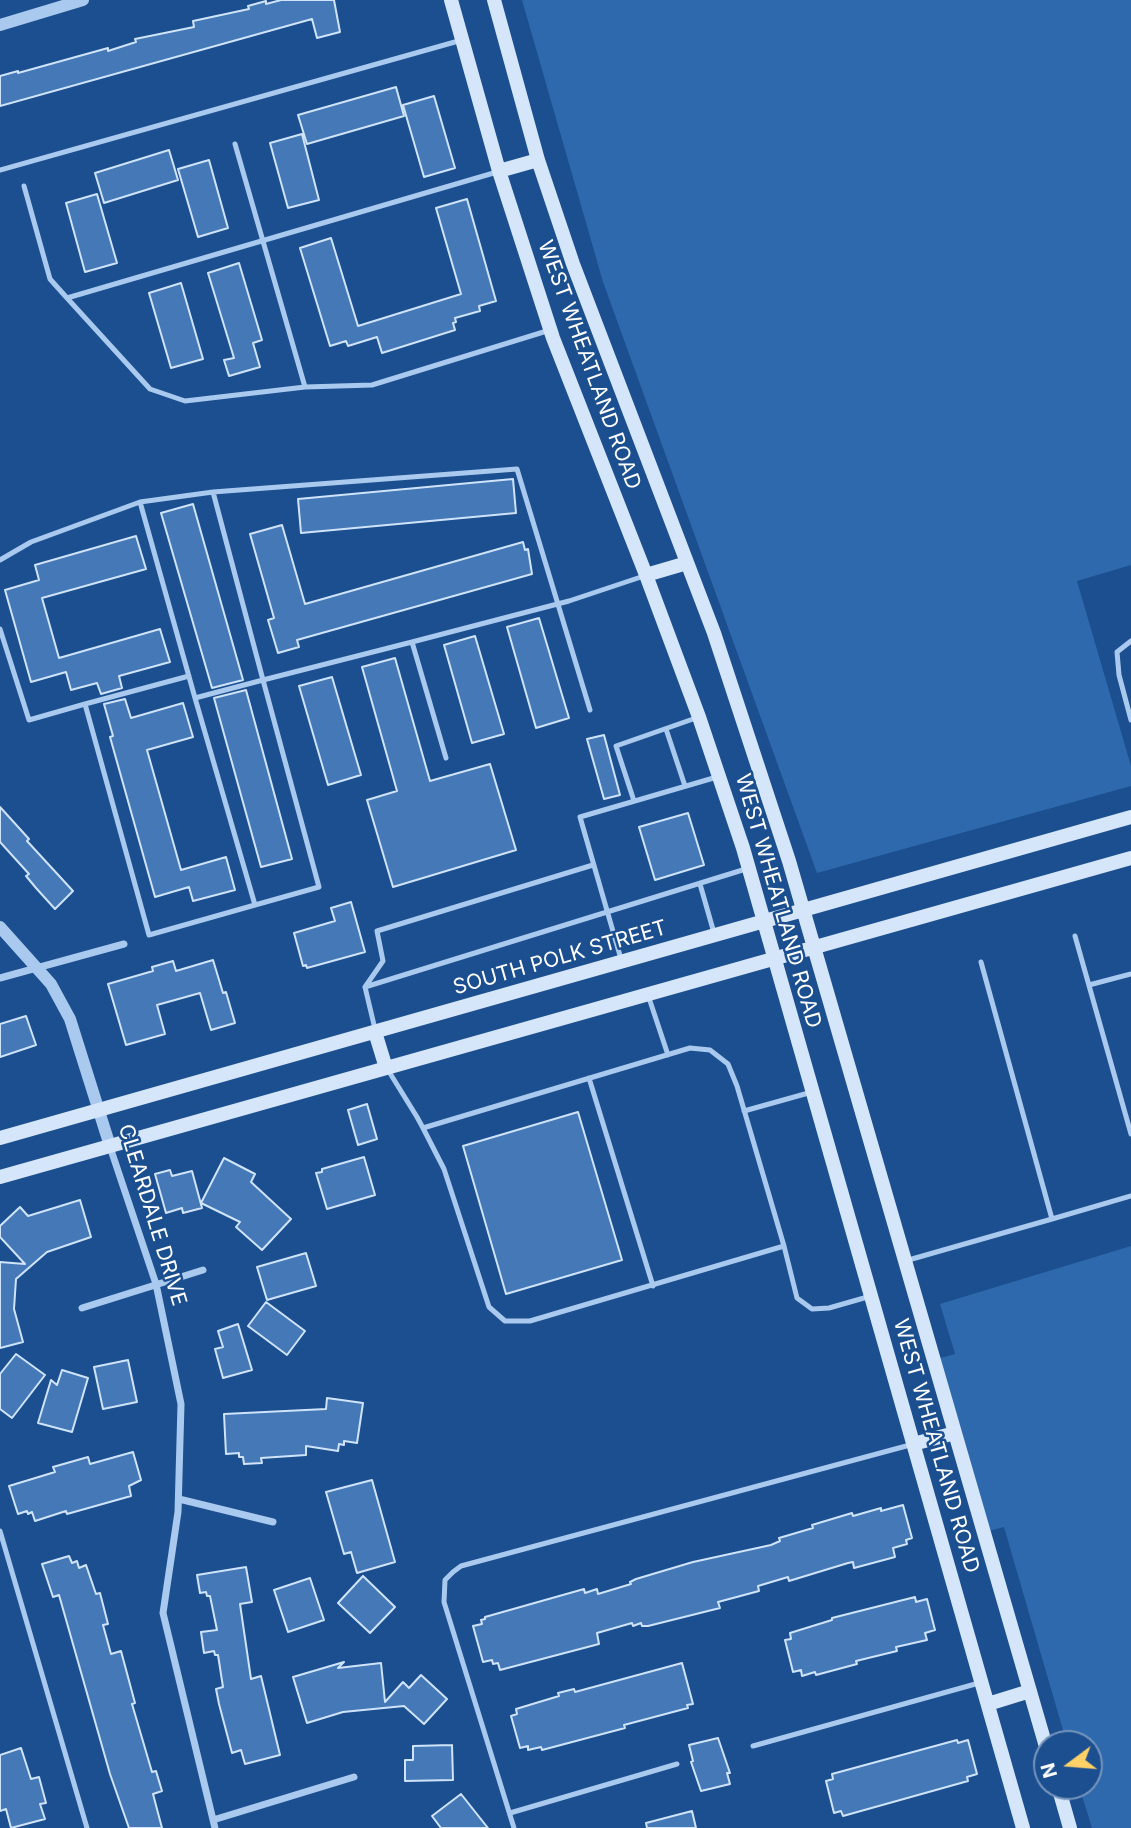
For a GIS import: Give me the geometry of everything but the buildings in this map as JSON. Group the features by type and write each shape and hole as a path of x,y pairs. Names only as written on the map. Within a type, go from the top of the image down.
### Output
{"main road":[{"name":"WEST WHEATLAND ROAD","path":"451,0 499,172 550,330 699,718 749,868 1023,1828"},
{"name":"WEST WHEATLAND ROAD","path":"494,0 538,160 573,264 729,677 814,947 1041,1730"},
{"path":"499,172 538,160"},
{"path":"646,575 687,563"},
{"name":"SOUTH POLK STREET","path":"0,1138 1131,817"},
{"path":"0,1177 1131,858"},
{"path":"376,1032 386,1068"},
{"path":"913,1444 955,1433"},
{"path":"988,1704 1030,1691"},
{"path":"1062,1800 1070,1828"}],"street":[{"path":"0,25 83,0"},
{"name":"CLEARDALE DRIVE","path":"0,927 51,984 70,1019 156,1284 181,1404 179,1499 163,1613 214,1824"},
{"path":"0,978 124,944"},
{"path":"82,1308 203,1270"},
{"path":"179,1499 273,1522"},
{"path":"214,1824 354,1777"}],"lane":[{"path":"0,170 462,40"},
{"path":"235,144 305,387"},
{"path":"67,298 499,172"},
{"path":"24,186 50,279 150,389 185,401 305,387 372,385 550,330"},
{"path":"0,560 31,542 141,502 213,492 517,470 590,710"},
{"path":"85,704 149,935 319,887 213,492"},
{"path":"141,502 255,905"},
{"path":"195,698 557,604 646,575"},
{"path":"0,629 29,720 189,676"},
{"path":"1131,641 1117,652 1119,675 1131,720"},
{"path":"412,642 446,758"},
{"path":"634,801 617,746 699,718"},
{"path":"666,729 685,786"},
{"path":"622,963 580,817 720,776"},
{"path":"376,1032 365,987 383,961 377,931 593,865"},
{"path":"365,987 608,914 749,868"},
{"path":"700,884 715,936"},
{"path":"1075,936 1131,1134"},
{"path":"981,962 1052,1219"},
{"path":"1089,985 1131,974"},
{"path":"648,994 668,1055"},
{"path":"422,1128 690,1048 710,1050 728,1064 784,1245 797,1298 812,1309 829,1308 871,1296"},
{"path":"386,1068 444,1169 489,1307 505,1321 530,1321 784,1245"},
{"path":"589,1079 653,1286"},
{"path":"744,1111 813,1092"},
{"path":"905,1261 1131,1196"},
{"path":"514,1828 444,1602 445,1580 453,1572 474,1562 913,1444"},
{"path":"0,1531 87,1828"},
{"path":"753,1746 982,1682"},
{"path":"510,1813 677,1765"}],"shaded area":[{"path":"522,0 1131,0 1131,565 1077,581 1131,766 1131,786 817,873 603,282"},
{"path":"1131,1246 1131,1828 1092,1828 1083,1800 1103,1800 1103,1730 1063,1730 1004,1527 985,1532 933,1360 955,1354 940,1304"}]}
